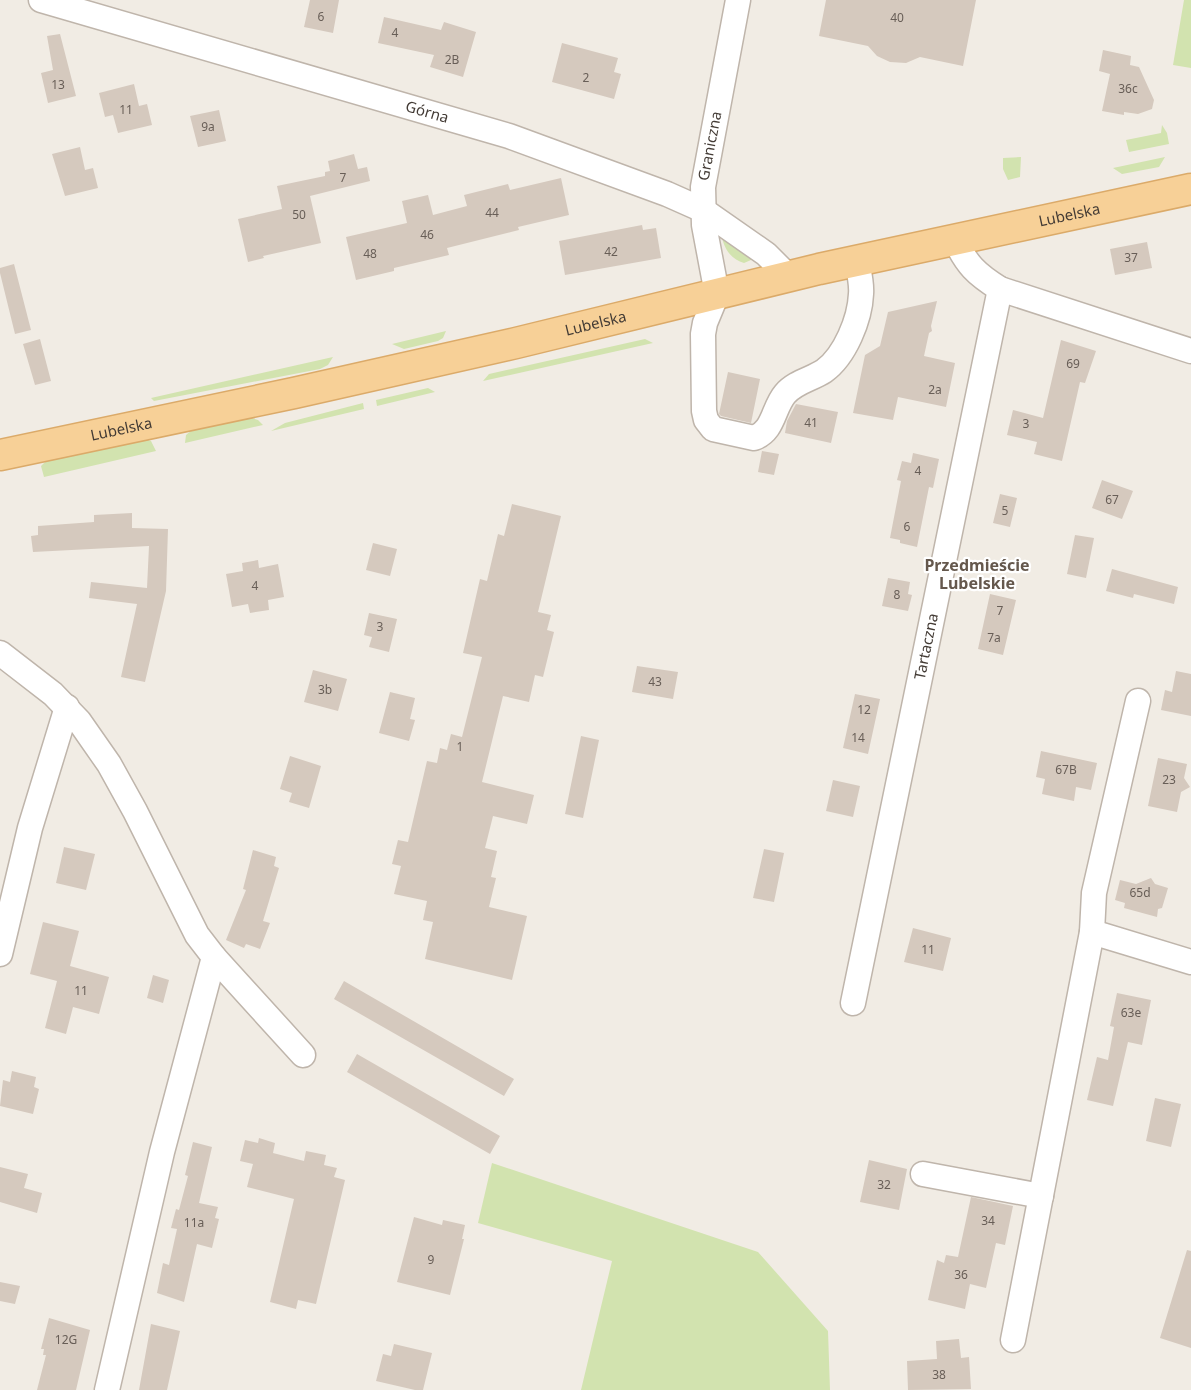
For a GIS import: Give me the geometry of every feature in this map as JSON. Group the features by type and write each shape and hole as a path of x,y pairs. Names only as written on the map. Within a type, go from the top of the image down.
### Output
{"main road":[{"name":"Lubelska","path":"0,455 355,379 789,277 1191,189"}],"street":[{"name":"Górna","path":"41,0 509,136 667,194 703,210 766,254 789,277"},
{"name":"Graniczna","path":"717,294 703,210 703,187 738,0"},
{"path":"955,240 969,267 1000,290 1191,351"},
{"path":"717,294 703,334 706,420 713,429 754,438 761,436 766,430 784,395 793,387 828,368 843,348 855,322 861,295 857,262"},
{"name":"Tartaczna","path":"854,1003 1000,290"},
{"path":"0,653 53,694 85,729 109,764 135,810 197,935 214,957 303,1055"},
{"path":"1013,1341 1092,933 1094,893 1138,701"},
{"path":"0,954 30,828 67,707"},
{"path":"1092,933 1191,962"},
{"path":"107,1390 162,1152 214,957"},
{"path":"922,1174 1041,1196"}],"green space":[{"path":"1184,0 1191,0 1191,68 1173,65"},
{"path":"1162,125 1167,133 1169,144 1129,152 1126,140 1161,133"},
{"path":"1021,157 1020,177 1008,180 1003,169 1003,158"},
{"path":"1165,157 1159,167 1122,174 1113,168"},
{"path":"722,237 752,257 751,260 744,263 732,257"},
{"path":"446,331 443,338 438,341 404,349 392,344"},
{"path":"645,339 653,343 483,381 489,374"},
{"path":"333,357 328,365 320,369 154,401 151,398"},
{"path":"428,388 435,392 377,406 376,400"},
{"path":"363,403 364,409 271,431 285,423"},
{"path":"249,417 258,420 263,425 185,443 186,435 192,430"},
{"path":"145,439 151,441 156,451 44,477 41,466 46,461"},
{"path":"492,1163 758,1252 828,1331 830,1390 581,1390 612,1261 478,1223"}],"building":[{"path":"310,0 339,0 333,33 304,27"},
{"path":"826,0 976,0 963,66 920,57 906,63 890,62 877,56 868,46 819,36"},
{"path":"384,17 441,30 444,22 476,32 463,77 430,67 434,55 378,43"},
{"path":"60,34 76,96 48,103 41,73 53,70 47,36"},
{"path":"562,43 618,58 614,72 621,74 614,99 552,82"},
{"path":"1103,50 1131,56 1130,65 1139,67 1154,100 1152,109 1138,114 1124,112 1124,115 1102,111 1110,74 1099,71"},
{"path":"134,84 139,106 147,104 152,125 118,133 113,115 105,117 99,93"},
{"path":"219,110 226,141 198,147 190,116"},
{"path":"80,147 85,170 93,168 98,188 65,196 52,154"},
{"path":"354,154 358,169 367,167 370,181 310,196 321,243 263,256 264,258 248,262 238,219 282,209 277,186 325,176 325,172 330,171 328,161"},
{"path":"561,178 569,215 447,248 449,255 356,280 346,237 407,223 402,201 428,195 433,215 467,206 464,195 508,184 510,190"},
{"path":"642,225 643,230 656,228 661,258 565,275 559,241"},
{"path":"1147,242 1152,268 1115,275 1110,249"},
{"path":"14,264 31,330 15,334 0,273 0,268"},
{"path":"937,301 931,326 932,331 929,333 924,356 955,363 946,407 898,397 893,420 853,413 865,355 880,346 888,312"},
{"path":"40,339 51,381 35,385 23,344"},
{"path":"1061,340 1096,351 1085,383 1080,382 1062,461 1034,454 1037,442 1007,435 1013,410 1043,418"},
{"path":"728,372 760,379 751,423 719,414"},
{"path":"796,404 838,412 831,443 785,433 787,421"},
{"path":"762,451 779,454 774,475 758,472"},
{"path":"913,453 939,459 933,488 929,487 917,547 890,538 901,481 897,480 902,461 911,463"},
{"path":"1102,480 1133,491 1122,519 1092,508"},
{"path":"1000,494 1017,498 1010,527 993,523"},
{"path":"512,504 561,516 538,612 551,615 547,630 554,632 543,677 535,675 529,702 503,696 482,782 534,795 527,824 493,816 485,848 497,851 491,877 496,878 489,907 527,916 512,980 425,959 433,922 423,920 427,901 394,894 401,866 392,864 398,840 408,842 427,761 437,763 440,748 447,750 451,734 462,737 482,657 463,653 480,579 487,581 498,534 504,536"},
{"path":"132,513 132,528 168,529 166,591 145,682 121,677 137,604 89,598 91,582 147,588 149,546 33,552 31,536 38,535 38,526 94,522 94,515"},
{"path":"1075,535 1094,538 1086,578 1067,574"},
{"path":"373,543 397,549 390,576 366,570"},
{"path":"258,560 259,568 278,564 284,597 268,600 269,610 250,613 248,604 232,607 226,574 243,571 242,563"},
{"path":"1112,569 1178,587 1174,604 1134,594 1133,598 1106,591"},
{"path":"888,578 910,582 908,594 912,595 908,611 882,606"},
{"path":"990,594 1016,600 1003,655 978,649"},
{"path":"369,613 397,619 389,652 369,647 372,637 364,635"},
{"path":"637,666 678,672 673,699 632,692"},
{"path":"313,670 347,679 338,711 304,702"},
{"path":"1176,671 1191,674 1191,716 1161,710 1165,690 1172,692"},
{"path":"390,692 415,698 410,719 415,720 409,741 379,733"},
{"path":"855,694 880,699 868,754 843,748"},
{"path":"581,736 599,740 583,818 565,814"},
{"path":"1041,751 1097,763 1091,790 1076,787 1074,801 1042,794 1045,779 1036,777"},
{"path":"290,756 321,766 309,808 289,802 292,793 280,789"},
{"path":"1158,758 1187,764 1184,778 1190,787 1181,792 1177,812 1148,806"},
{"path":"833,780 860,786 853,817 826,811"},
{"path":"64,847 95,854 86,890 56,883"},
{"path":"764,849 784,853 774,902 753,898"},
{"path":"253,850 276,857 274,866 279,868 263,921 270,923 260,949 246,944 244,948 226,940 246,890 243,889"},
{"path":"1151,878 1155,884 1168,888 1162,908 1158,909 1157,917 1124,908 1125,903 1115,900 1120,880 1136,884"},
{"path":"43,922 79,931 70,966 109,977 99,1014 73,1007 66,1034 45,1028 57,981 30,974"},
{"path":"913,928 951,938 943,971 904,962"},
{"path":"153,975 169,980 163,1003 147,998"},
{"path":"344,981 514,1079 504,1096 334,999"},
{"path":"1117,993 1151,1000 1142,1045 1128,1042 1113,1106 1087,1100 1097,1057 1108,1060 1114,1027 1110,1026"},
{"path":"357,1054 500,1136 490,1154 347,1072"},
{"path":"12,1071 36,1077 34,1087 39,1089 33,1114 0,1106 3,1080 10,1082"},
{"path":"1155,1098 1181,1104 1171,1147 1146,1141"},
{"path":"259,1138 275,1143 273,1153 304,1161 306,1151 326,1155 324,1165 337,1168 334,1177 345,1180 316,1304 298,1300 296,1309 270,1302 294,1199 247,1187 253,1164 240,1161 245,1140 258,1143"},
{"path":"193,1142 212,1147 199,1203 218,1207 215,1218 219,1219 212,1248 197,1244 184,1302 157,1293 163,1263 169,1265 177,1229 171,1228 176,1209 179,1210 188,1176 185,1175"},
{"path":"869,1160 907,1169 899,1210 860,1202"},
{"path":"0,1167 28,1174 24,1188 42,1193 37,1213 0,1202"},
{"path":"971,1197 1013,1206 1005,1245 996,1243 986,1288 970,1284 965,1309 928,1300 937,1260 944,1263 946,1255 958,1257"},
{"path":"414,1217 442,1225 443,1220 465,1225 462,1239 464,1239 450,1295 397,1282"},
{"path":"1187,1250 1191,1251 1191,1348 1160,1338"},
{"path":"0,1282 20,1286 15,1304 0,1301"},
{"path":"49,1318 90,1330 76,1390 37,1390 46,1355 43,1355 44,1349 41,1349"},
{"path":"151,1324 180,1331 167,1390 139,1390"},
{"path":"959,1339 961,1358 969,1357 971,1389 908,1390 907,1361 937,1359 936,1341"},
{"path":"394,1344 432,1353 423,1390 376,1381 383,1354 391,1356"}],"district":[{"name":"Przedmieście Lubelskie","path":"977,574"}]}
